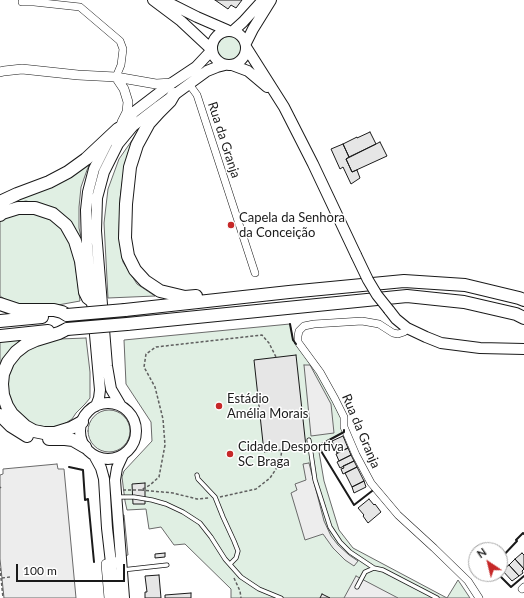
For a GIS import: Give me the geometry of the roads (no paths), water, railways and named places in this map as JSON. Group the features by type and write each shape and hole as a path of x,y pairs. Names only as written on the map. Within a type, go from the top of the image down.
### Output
{"highway":[{"path":"173,89 170,101 149,123 137,145 130,168 126,204 125,238 128,256 135,270 145,281 160,291 185,297 216,296 275,290 289,292"},
{"path":"0,202 49,182 68,172 86,159 118,129"},
{"path":"0,215 18,208 35,208 53,214 66,225 75,241 81,261 85,292 88,298 92,301"},
{"path":"0,321 67,316 404,281 465,285 524,300"},
{"path":"0,336 407,296 464,302 516,314 524,318"},
{"path":"0,304 18,310 54,310 62,312 67,316"},
{"path":"67,329 36,340 25,345 16,352 8,362 3,374 3,395 12,414 25,426 34,431 55,433 71,428 82,422"},
{"path":"0,415 11,426 25,436 39,439 73,440 85,447"}],"main road":[{"path":"153,0 181,21 212,50"},
{"path":"163,0 197,17 241,35 244,39 246,45 284,107 368,280 396,318 407,328 426,338 441,343 480,348 524,349"},
{"path":"263,0 243,22 216,36 212,44 212,50 216,59 220,63 248,71 263,82 277,96"},
{"path":"96,406 100,390 87,246 86,210 88,192 94,169 107,143 134,112 173,89 189,84 207,71 217,67 236,64 241,60 244,56 246,45 253,29 271,0"},
{"path":"95,457 101,459 112,459 123,455 132,446 136,433 134,420 131,415 121,406 111,389 107,366 96,231 97,198 104,172 118,144 133,126 212,50"},
{"path":"115,598 107,528 104,479 101,468 95,457 85,447 80,432 82,422 89,411 96,406 108,403 121,406"},
{"path":"123,455 117,468 115,480 118,494 124,598"}],"street":[{"path":"22,2 80,7 120,41 123,49 121,65 116,77"},
{"path":"0,72 22,69 78,75 116,77 156,84 173,89"},
{"path":"116,77 124,89 128,102 127,112 118,129"},
{"name":"Rua da Granja","path":"189,84 197,95 255,273"},
{"name":"Rua da Granja","path":"407,328 404,332 398,334 393,333 379,324 362,321 314,324 304,326 299,331 298,342 320,372 335,399 344,417 344,427 356,455 371,483 398,515 468,581 479,598"},
{"path":"107,528 104,537 109,598"}],"lane":[{"path":"308,440 315,480 330,527 340,542 350,552 374,568 383,570 436,598"},
{"path":"197,475 198,479 215,497 238,551 236,558 230,564"},
{"path":"118,494 152,500 166,504 183,512 200,523 225,558 241,577 259,589 281,598"},
{"path":"107,528 112,535 114,558 117,566 122,570 167,565"},
{"path":"357,587 365,572 374,568"},
{"path":"113,583 122,570"}],"place":[{"name":"Capela da Senhora da Conceição","path":"231,225"},
{"name":"Estádio Amélia Morais","path":"219,406"},
{"name":"Cidade Desportiva SC Braga","path":"230,454"}]}
